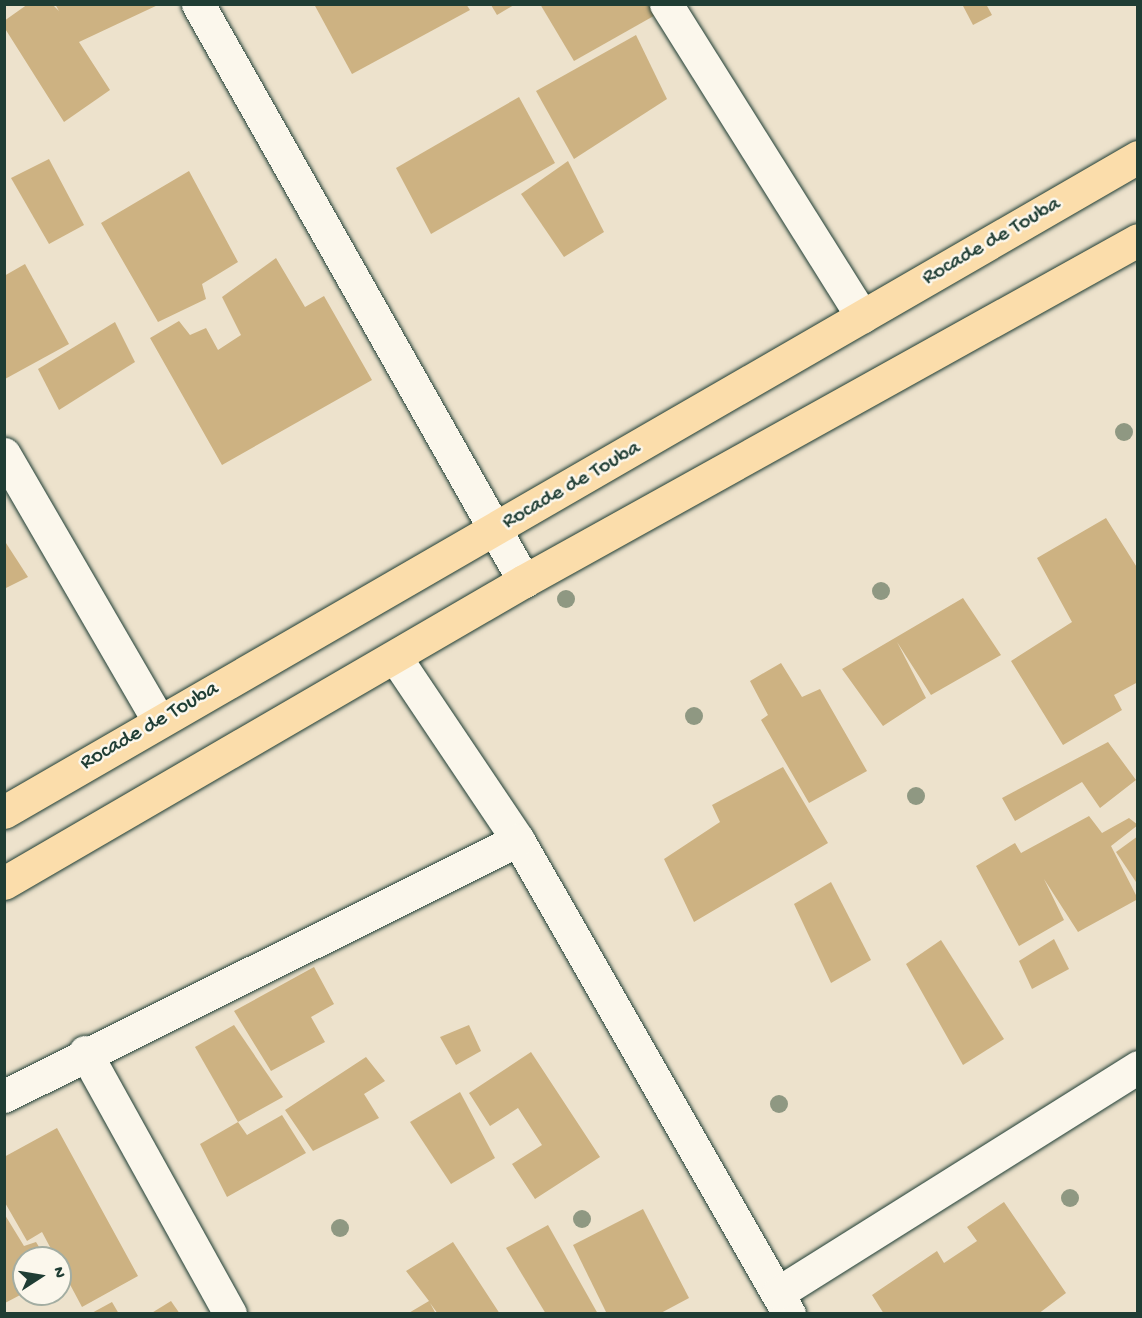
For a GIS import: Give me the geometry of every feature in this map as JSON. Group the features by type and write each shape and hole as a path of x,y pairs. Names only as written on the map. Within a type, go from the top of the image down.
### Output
{"main road":[{"name":"Rocade de Touba","path":"4,812 159,721 494,531 1137,157"},
{"path":"4,883 524,581 1137,240"}],"street":[{"path":"198,4 524,581"},
{"path":"666,4 862,317"},
{"path":"4,454 159,721"},
{"path":"395,657 518,840 783,1304 1134,1078"},
{"path":"4,1096 85,1052 518,840"},
{"path":"85,1052 230,1314"}],"building":[{"path":"28,4 52,4 59,11 55,4 160,4 79,42 110,90 64,122 4,27 4,21"},
{"path":"314,4 466,4 470,10 352,74"},
{"path":"540,4 655,4 659,13 574,61"},
{"path":"962,4 986,4 992,15 973,25"},
{"path":"491,5 514,5 497,15"},
{"path":"636,35 667,99 574,159 536,91"},
{"path":"519,97 555,163 431,234 396,168"},
{"path":"49,159 84,225 49,244 11,178"},
{"path":"568,161 604,232 564,257 521,194"},
{"path":"189,171 238,262 202,284 206,299 158,322 101,223"},
{"path":"276,258 305,307 324,296 372,380 222,465 150,338 179,321 190,335 206,328 218,350 241,335 222,297"},
{"path":"25,264 69,344 5,379 4,276"},
{"path":"115,322 135,362 59,410 38,369"},
{"path":"1106,518 1138,569 1138,682 1114,695 1122,710 1063,745 1011,661 1072,622 1037,558"},
{"path":"4,540 28,577 4,589"},
{"path":"963,598 1001,655 931,695 897,642 926,698 883,726 842,669"},
{"path":"781,663 802,697 820,689 867,771 809,803 761,720 768,715 750,681"},
{"path":"1108,742 1136,780 1100,808 1082,782 1015,821 1002,798"},
{"path":"783,767 828,843 694,922 664,859 720,822 712,805"},
{"path":"1089,816 1102,833 1129,818 1138,825 1111,846 1138,899 1078,932 1044,879 1064,920 1019,946 976,866 1015,843 1021,853"},
{"path":"1138,836 1138,885 1116,852"},
{"path":"831,882 871,960 831,983 794,904"},
{"path":"1054,939 1069,969 1032,989 1019,961"},
{"path":"941,940 1004,1039 963,1065 906,964"},
{"path":"314,967 334,1004 311,1017 325,1042 271,1071 234,1011"},
{"path":"234,1025 283,1097 238,1122 195,1047"},
{"path":"469,1025 481,1051 456,1065 440,1037"},
{"path":"531,1052 600,1157 535,1199 512,1164 542,1145 518,1108 490,1126 469,1093"},
{"path":"366,1057 385,1081 364,1094 379,1118 313,1151 285,1110"},
{"path":"460,1092 495,1158 451,1184 410,1122"},
{"path":"282,1115 306,1153 227,1197 200,1144 238,1122 247,1135"},
{"path":"57,1128 138,1276 82,1307 72,1288 72,1246 49,1246 42,1232 27,1241 4,1201 4,1157"},
{"path":"1004,1202 1066,1293 1038,1314 884,1314 872,1295 937,1251 944,1263 977,1241 967,1227"},
{"path":"643,1209 689,1298 659,1314 607,1314 573,1245"},
{"path":"5,1215 24,1246 12,1246 12,1299 5,1303"},
{"path":"548,1225 598,1314 546,1314 506,1248"},
{"path":"36,1242 38,1246 24,1246"},
{"path":"453,1242 500,1314 438,1314 430,1303 436,1314 407,1314 429,1301 406,1271"},
{"path":"171,1301 180,1314 150,1314"},
{"path":"112,1302 119,1314 90,1314"}]}
